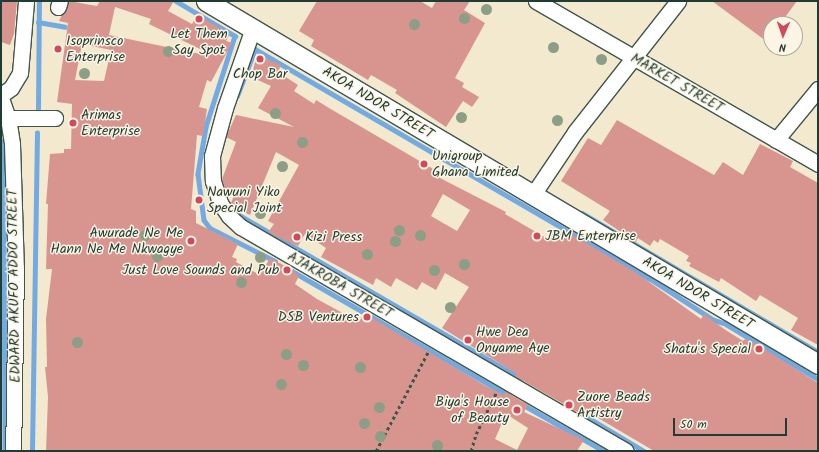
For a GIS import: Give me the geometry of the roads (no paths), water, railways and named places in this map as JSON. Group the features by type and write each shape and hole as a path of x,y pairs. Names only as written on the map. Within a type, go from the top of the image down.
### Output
{"street":[{"path":"1,95 11,88 20,73 26,1"},
{"name":"AKOA NDOR STREET","path":"206,1 532,196 818,364"},
{"name":"MARKET STREET","path":"536,1 818,164"},
{"path":"532,196 576,132 631,57 678,1"},
{"name":"AJAKROBA STREET","path":"253,28 225,108 212,156 213,181 220,203 241,227 626,451"},
{"path":"776,140 818,89"},
{"name":"EDWARD AKUFO ADDO STREET","path":"1,98 8,118 12,144 16,268 13,451"},
{"path":"8,118 55,118"}],"waterway":[{"path":"38,109 39,1"},
{"path":"176,1 235,36 206,127 198,174 204,220 210,228 275,261"},
{"path":"38,22 65,27"},
{"path":"237,96 255,49 649,278 714,320 724,323 818,379"},
{"path":"32,451 37,133"},
{"path":"1,140 4,180 5,451"},
{"path":"234,212 520,378"},
{"path":"582,213 818,352"},
{"path":"292,271 509,396"},
{"path":"522,404 604,451"},
{"path":"582,414 644,451"}],"place":[{"name":"Let Them Say Spot","path":"199,19"},
{"name":"Isoprinsco Enterprise","path":"58,49"},
{"name":"Chop Bar","path":"260,59"},
{"name":"Arimas Enterprise","path":"73,123"},
{"name":"Unigroup Ghana Limited","path":"424,164"},
{"name":"Nawuni Yiko Special Joint","path":"199,200"},
{"name":"JBM Enterprise","path":"537,236"},
{"name":"Kizi Press","path":"297,237"},
{"name":"Awurade Ne Me Hann Ne Me Nkwagye","path":"191,241"},
{"name":"Just Love Sounds and Pub","path":"287,270"},
{"name":"DSB Ventures","path":"367,317"},
{"name":"Hwe Dea Onyame Aye","path":"468,340"},
{"name":"Shatu's Special","path":"759,349"},
{"name":"Zuore Beads Artistry","path":"569,405"},
{"name":"Biya's House of Beauty","path":"517,410"}]}
